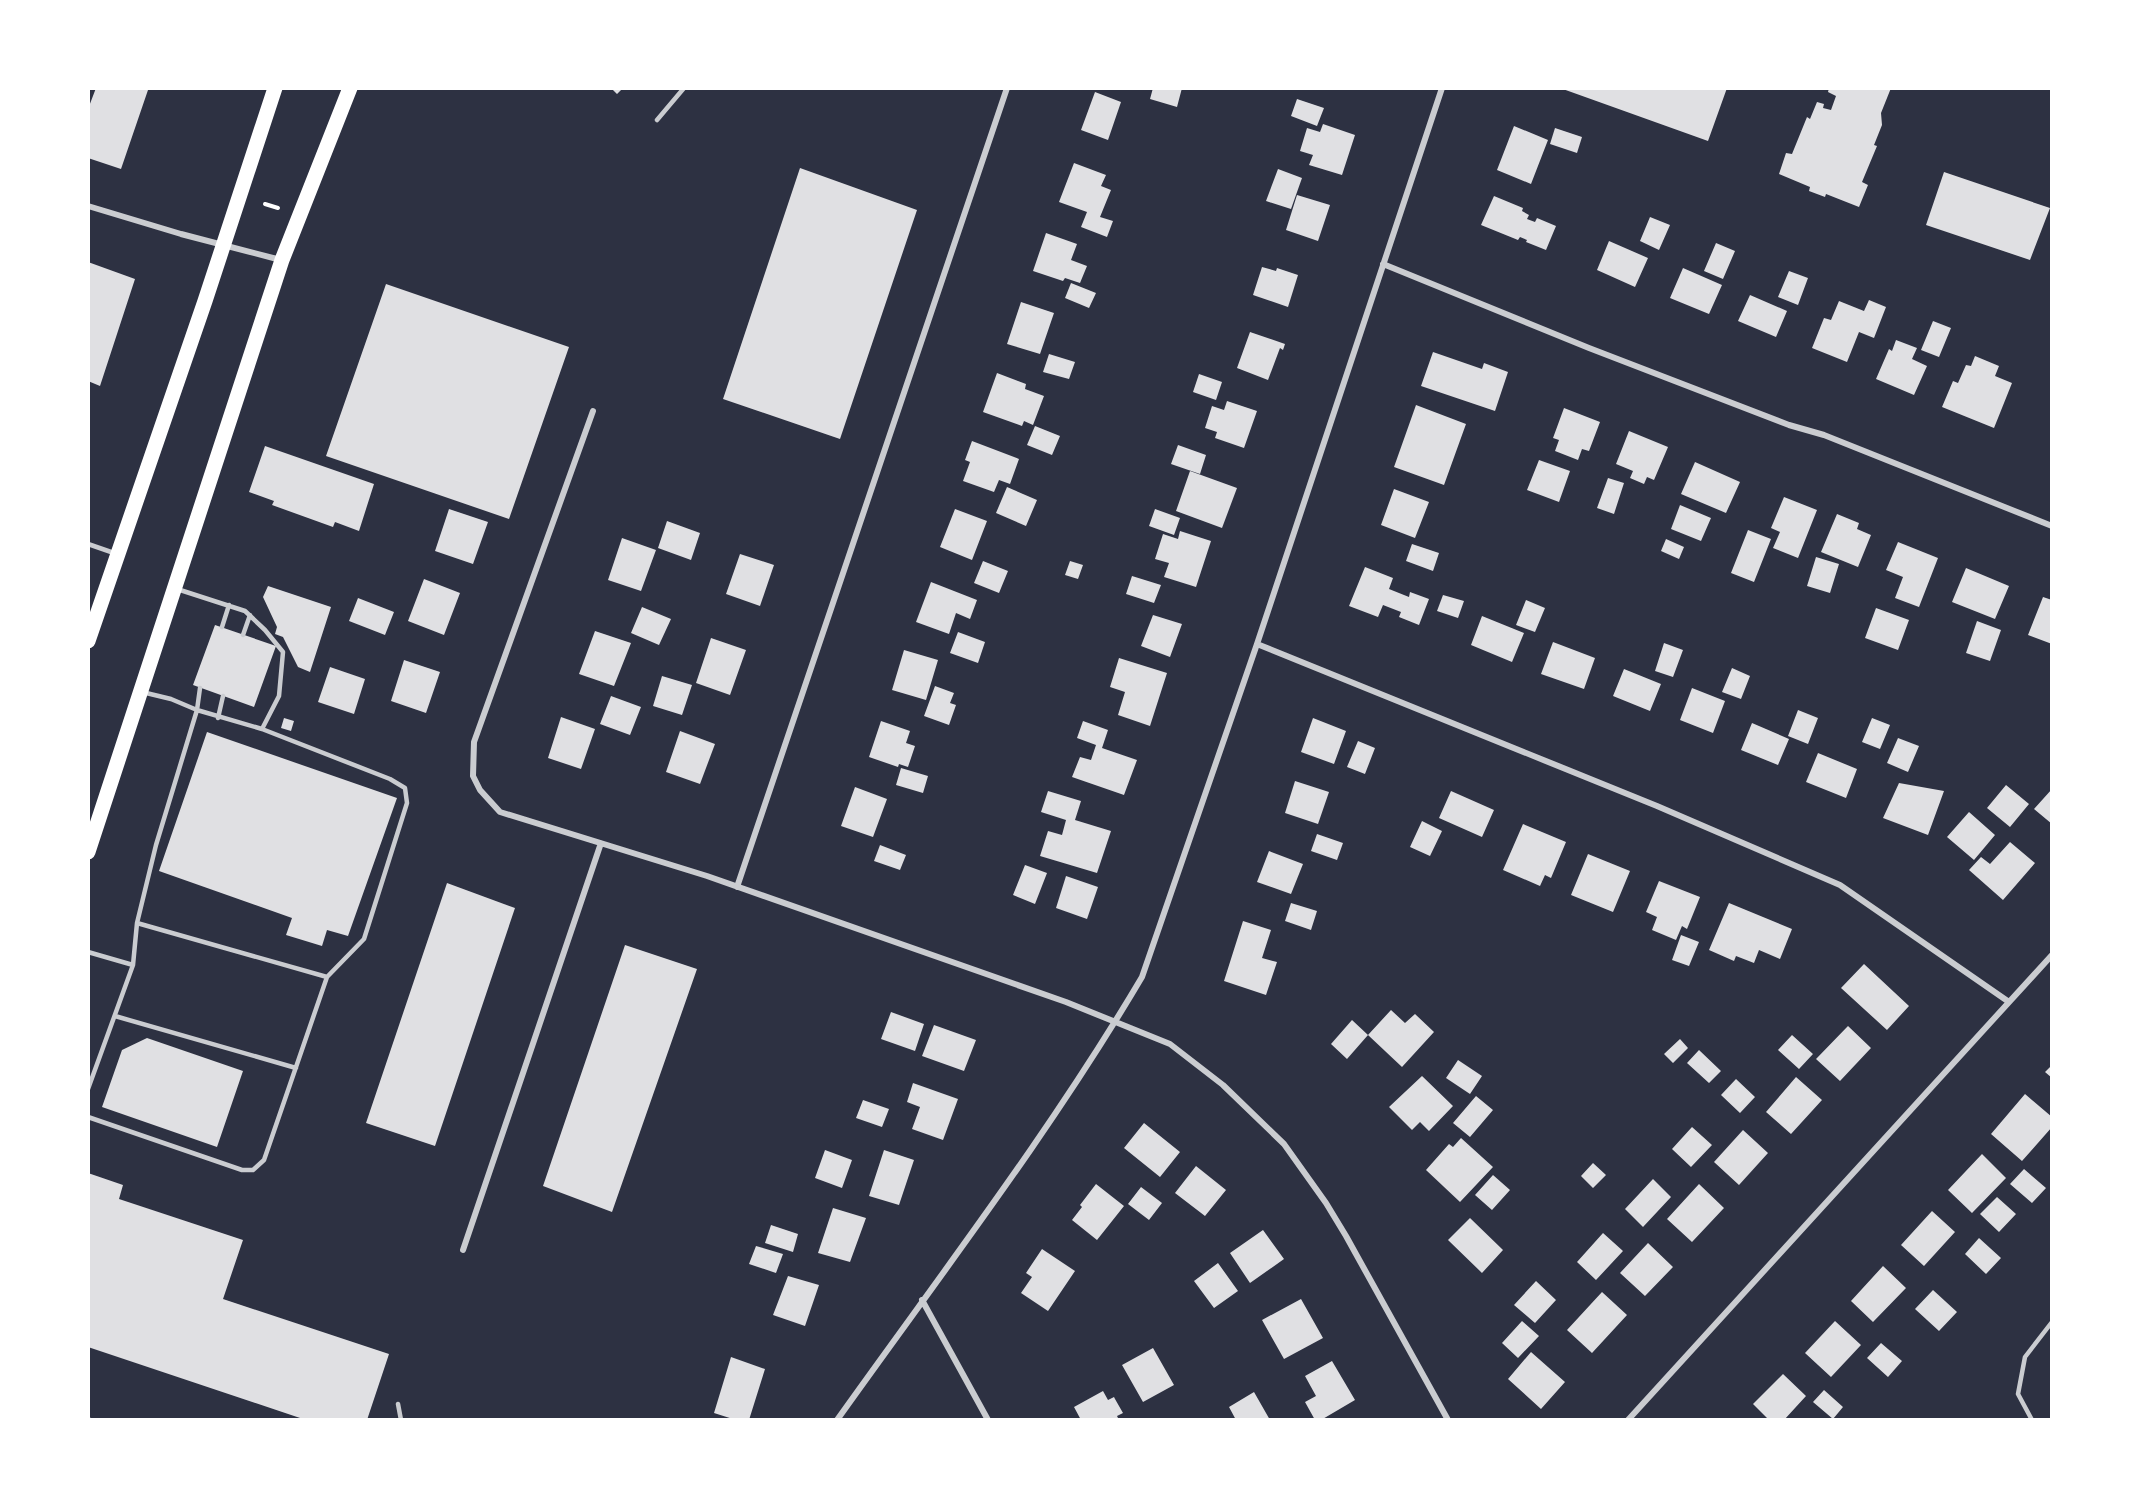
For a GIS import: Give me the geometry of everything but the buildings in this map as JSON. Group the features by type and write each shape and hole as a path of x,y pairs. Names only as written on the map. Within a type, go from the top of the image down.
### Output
{"main road":[{"path":"88,641 224,245 275,88"},
{"path":"88,852 282,260 350,88"}],"street":[{"path":"737,887 1007,88"},
{"path":"837,1419 1032,1145 1115,1022 1142,977 1257,644 1442,88"},
{"path":"88,206 181,234 282,260"},
{"path":"1383,264 1589,348 1789,425 1824,435 2052,526"},
{"path":"593,411 474,742 473,776 480,790 500,812 737,887 1066,1002 1170,1044 1223,1085 1284,1144 1326,1203 1346,1236 1448,1419"},
{"path":"1257,644 1657,806 1840,885 2009,1002"},
{"path":"464,1250 602,843"},
{"path":"1628,1419 2052,955"},
{"path":"922,1300 988,1419"}],"lane":[{"path":"657,120 684,88"},
{"path":"88,544 117,555"},
{"path":"175,588 245,611 283,652 279,696 262,729"},
{"path":"222,627 229,605"},
{"path":"243,635 250,615"},
{"path":"88,1089 134,965 137,923 156,844 197,710 200,688"},
{"path":"88,1117 242,1170 253,1170 264,1160 327,977 364,939 407,803 405,788 390,778 262,729 218,718 171,699 141,692"},
{"path":"218,718 223,696"},
{"path":"137,923 327,977"},
{"path":"88,952 134,965"},
{"path":"115,1016 296,1068"},
{"path":"2032,1419 2019,1394 2025,1357 2052,1322"},
{"path":"398,1404 401,1419"}],"path":[{"path":"265,204 278,208"}]}
